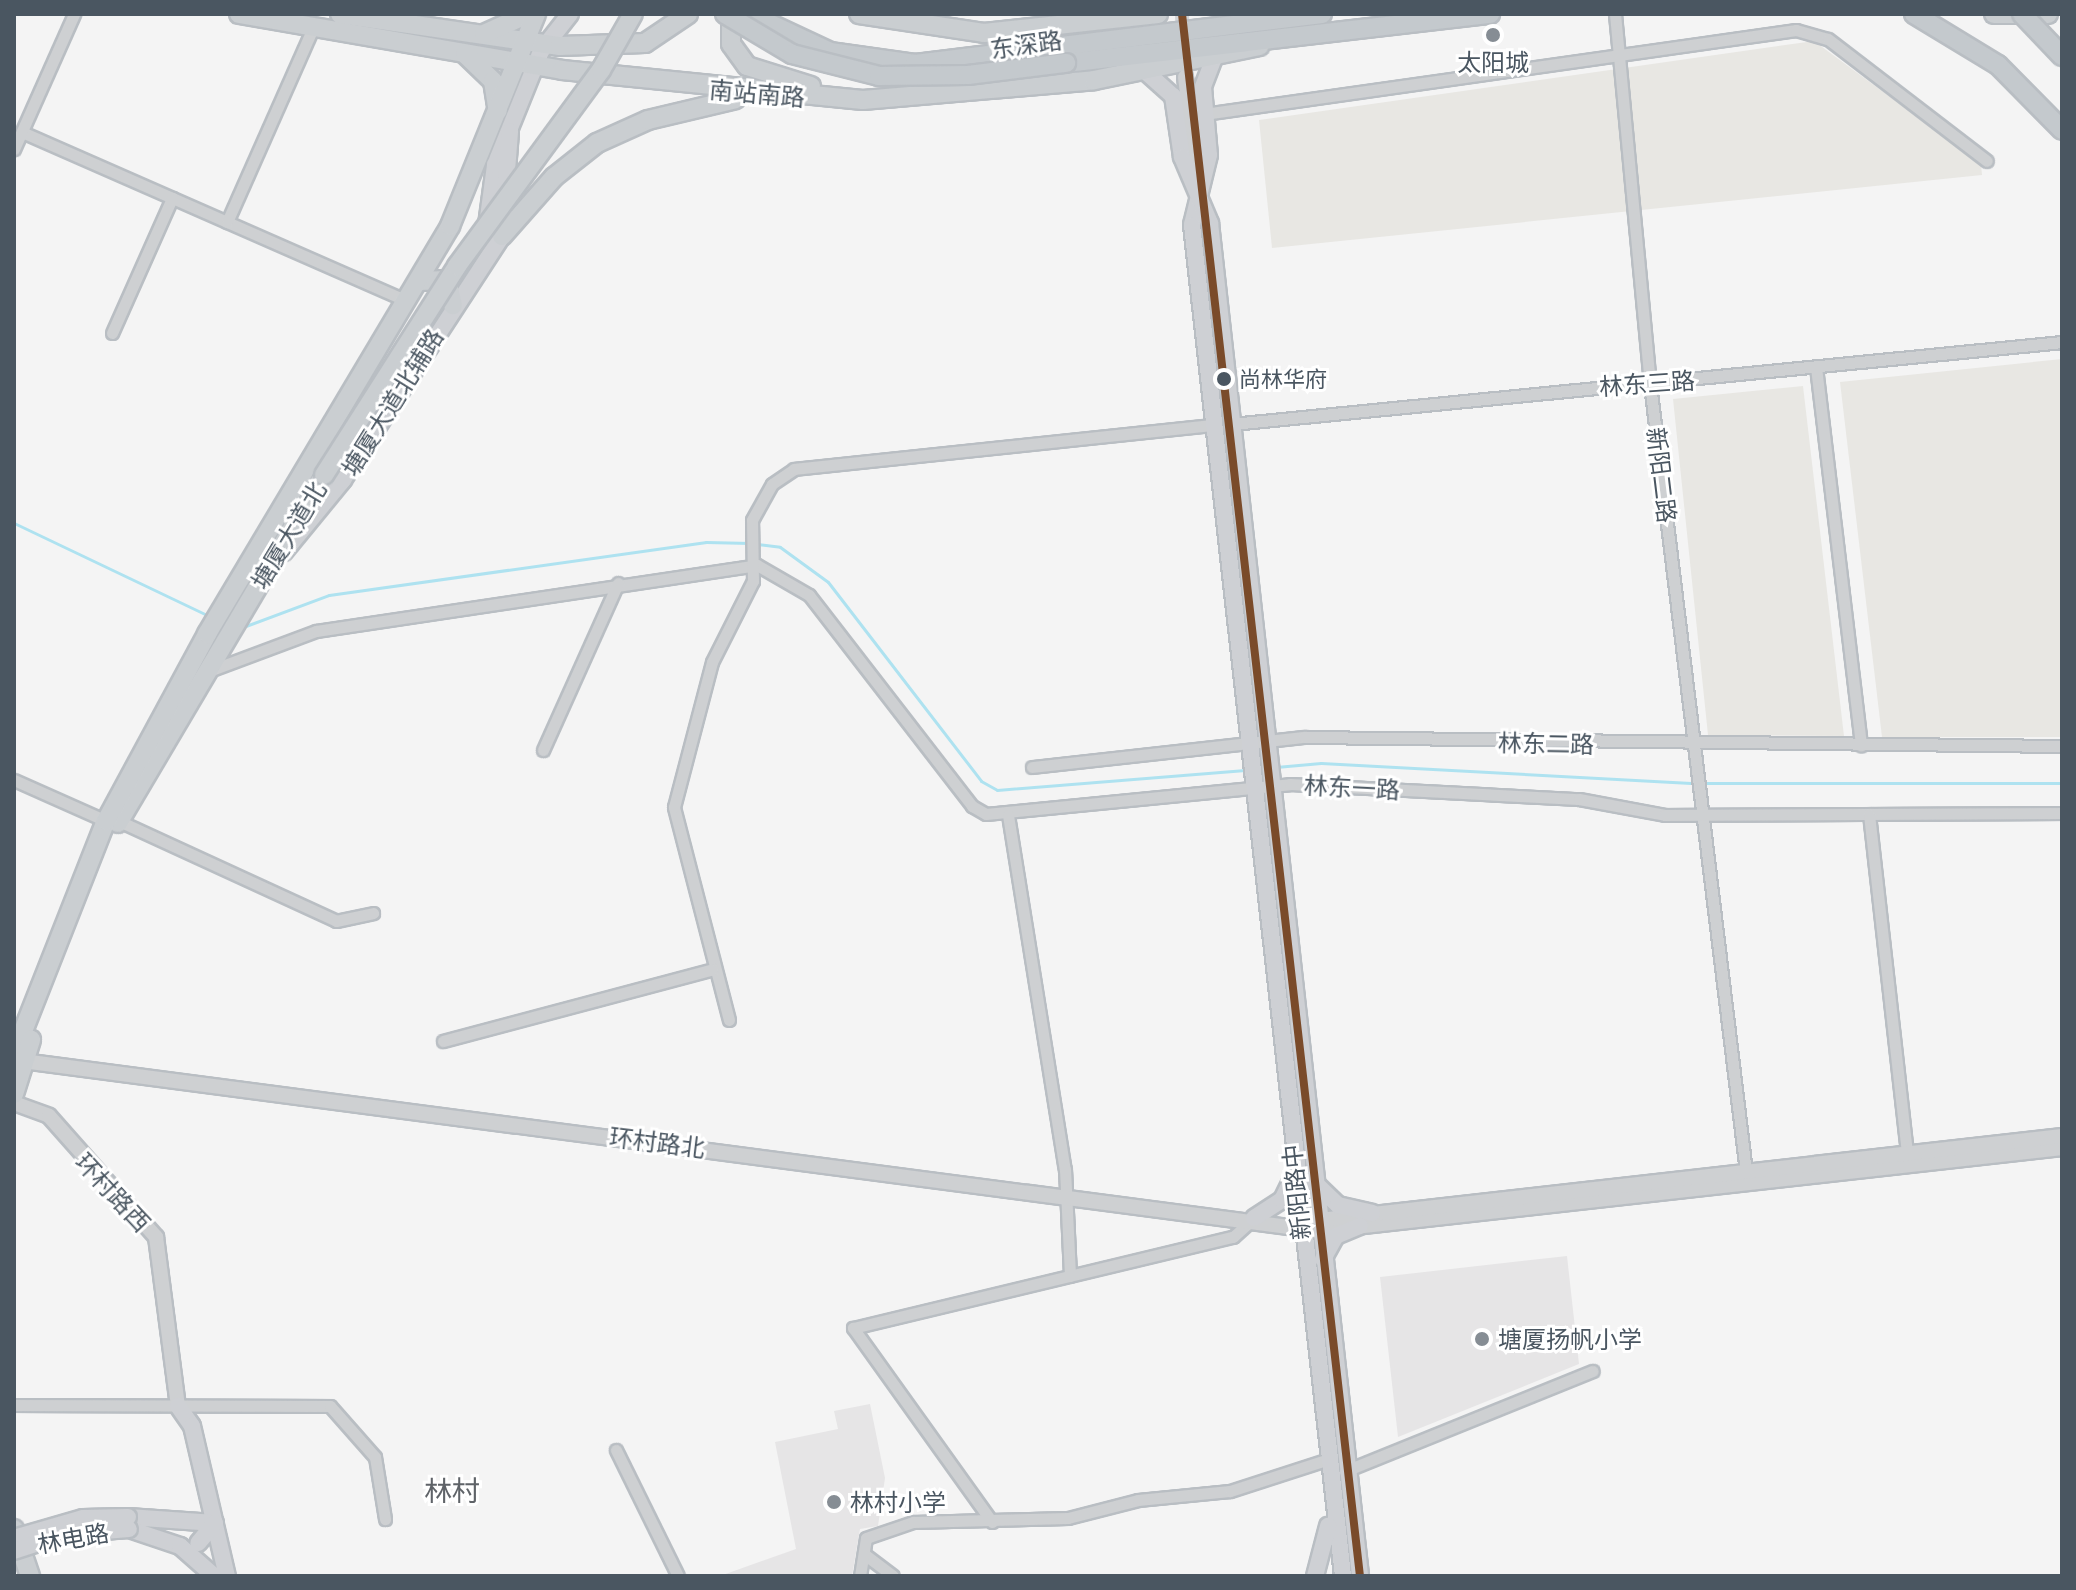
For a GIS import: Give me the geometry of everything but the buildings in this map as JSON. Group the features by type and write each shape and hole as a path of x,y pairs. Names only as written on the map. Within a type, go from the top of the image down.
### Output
{"highway":[{"name":"东深路","path":"728,14 792,54 846,71 936,78 1303,15"},
{"name":"东深路","path":"749,14 803,43 887,62 1065,55 1277,41 1490,14"},
{"path":"1914,14 1998,65 2062,130"},
{"path":"2022,14 2062,56"}],"main road":[{"name":"南站南路","path":"239,14 460,51 531,55 802,98 917,99 1145,71 1214,58 1277,41"},
{"name":"南站南路","path":"340,14 474,35 531,55 645,43 688,14"},
{"path":"474,35 510,28 528,14"},
{"name":"塘厦大道北","path":"112,821 200,675 235,586 419,281 504,124 531,55 536,14"},
{"path":"531,55 570,14"},
{"name":"塘厦大道北","path":"14,1094 17,1058 112,821 218,632 264,575 457,266 601,70 633,14"},
{"path":"728,14 731,44 758,73 917,99"},
{"path":"859,14 984,33 1158,14"},
{"path":"1994,14 2048,14"},
{"path":"460,51 493,81 504,124 502,236"},
{"path":"1198,187 1209,155 1204,114 1205,72 1214,58"},
{"path":"1145,71 1173,96 1182,157 1198,187"},
{"path":"502,236 568,165 624,129 715,102 802,98"},
{"name":"塘厦大道北辅路","path":"478,268 492,175 504,124"},
{"name":"新阳路中","path":"1198,187 1210,223 1322,1265 1360,1576"},
{"name":"新阳路中","path":"1198,187 1192,225 1299,1223 1326,1460 1343,1576"},
{"name":"塘厦大道北辅路","path":"264,575 343,480 453,305 502,236"},
{"path":"419,281 447,280 453,305"},
{"path":"1254,1218 1282,1200 1294,1172"},
{"path":"1313,1181 1338,1205 1372,1213"},
{"path":"1322,1265 1336,1236 1360,1226"},
{"name":"环村路西","path":"178,1406 192,1426 202,1527 215,1576"},
{"path":"1315,1576 1331,1500"},
{"name":"林电路","path":"14,1538 83,1518 202,1527"},
{"name":"林电路","path":"14,1551 66,1534 128,1523 180,1546 215,1576"},
{"path":"180,1546 202,1527"},
{"name":"环村路西","path":"202,1527 227,1576"},
{"path":"14,1529 30,1576"},
{"path":"14,1568 17,1576"}],"street":[{"path":"14,149 74,14"},
{"name":"新阳二路","path":"1615,14 1650,384 1706,814 1746,1172"},
{"path":"227,222 314,26"},
{"path":"1204,114 1618,55 1812,32 1987,161"},
{"name":"新阳路中","path":"1185,77 1198,187"},
{"path":"22,132 407,301"},
{"path":"112,333 172,198"},
{"name":"林东三路","path":"1232,424 2062,342"},
{"path":"1816,367 1861,745"},
{"path":"729,1020 675,827 676,791 712,662 757,565 753,530 772,484 794,469 1214,425"},
{"path":"200,675 316,631 618,583 757,565"},
{"name":"林东一路","path":"757,565 809,595 972,806 1008,815 1270,780 1579,799 1706,814 2062,813"},
{"path":"543,750 618,583"},
{"name":"林东二路","path":"1032,767 1267,746 2062,746"},
{"path":"14,780 336,921 373,913"},
{"path":"1869,814 1907,1154"},
{"path":"1008,815 1066,1194 1070,1276"},
{"path":"443,1041 713,969"},
{"name":"环村路北","path":"17,1058 1318,1225"},
{"name":"环村路西","path":"14,1103 49,1116 156,1237 178,1406"},
{"path":"1318,1225 1372,1213 2062,1136"},
{"path":"1318,1225 1360,1226 2062,1148"},
{"path":"992,1522 853,1328 1233,1237 1254,1218"},
{"path":"1345,1471 1593,1371"},
{"path":"14,1405 178,1406 304,1402 343,1412 381,1472 385,1519"},
{"path":"616,1450 678,1576"},
{"path":"860,1576 866,1538 913,1522 1068,1518 1138,1500 1230,1491 1326,1460"},
{"path":"864,1554 893,1576"}],"shaded area":[{"path":"1814,41 1981,164 1982,175 1272,248 1259,120"},
{"path":"2062,359 2062,737 1882,737 1840,382"},
{"path":"1803,386 1844,736 1708,735 1673,399"},
{"name":"塘厦扬帆小学","path":"1567,1256 1579,1364 1398,1437 1380,1277"},
{"name":"林村小学","path":"870,1404 885,1478 878,1526 860,1529 852,1576 720,1576 796,1549 775,1442 838,1429 834,1411"}],"waterway":[{"path":"14,523 209,616"},
{"path":"243,627 329,595 706,542 750,543"},
{"path":"757,544 780,547 828,582 981,781 997,790 1248,770"},
{"path":"1276,767 1321,763 1695,783"},
{"path":"1703,783 2062,783"}],"tunnel":[{"path":"1182,14 1183,41"}],"transit line":[{"path":"1182,14 1360,1576"}],"place":[{"name":"太阳城","path":"1493,35"},
{"name":"尚林华府","path":"1224,379"},
{"name":"塘厦扬帆小学","path":"1482,1339"},
{"name":"林村小学","path":"834,1502"}],"district":[{"name":"林村","path":"452,1490"}]}
